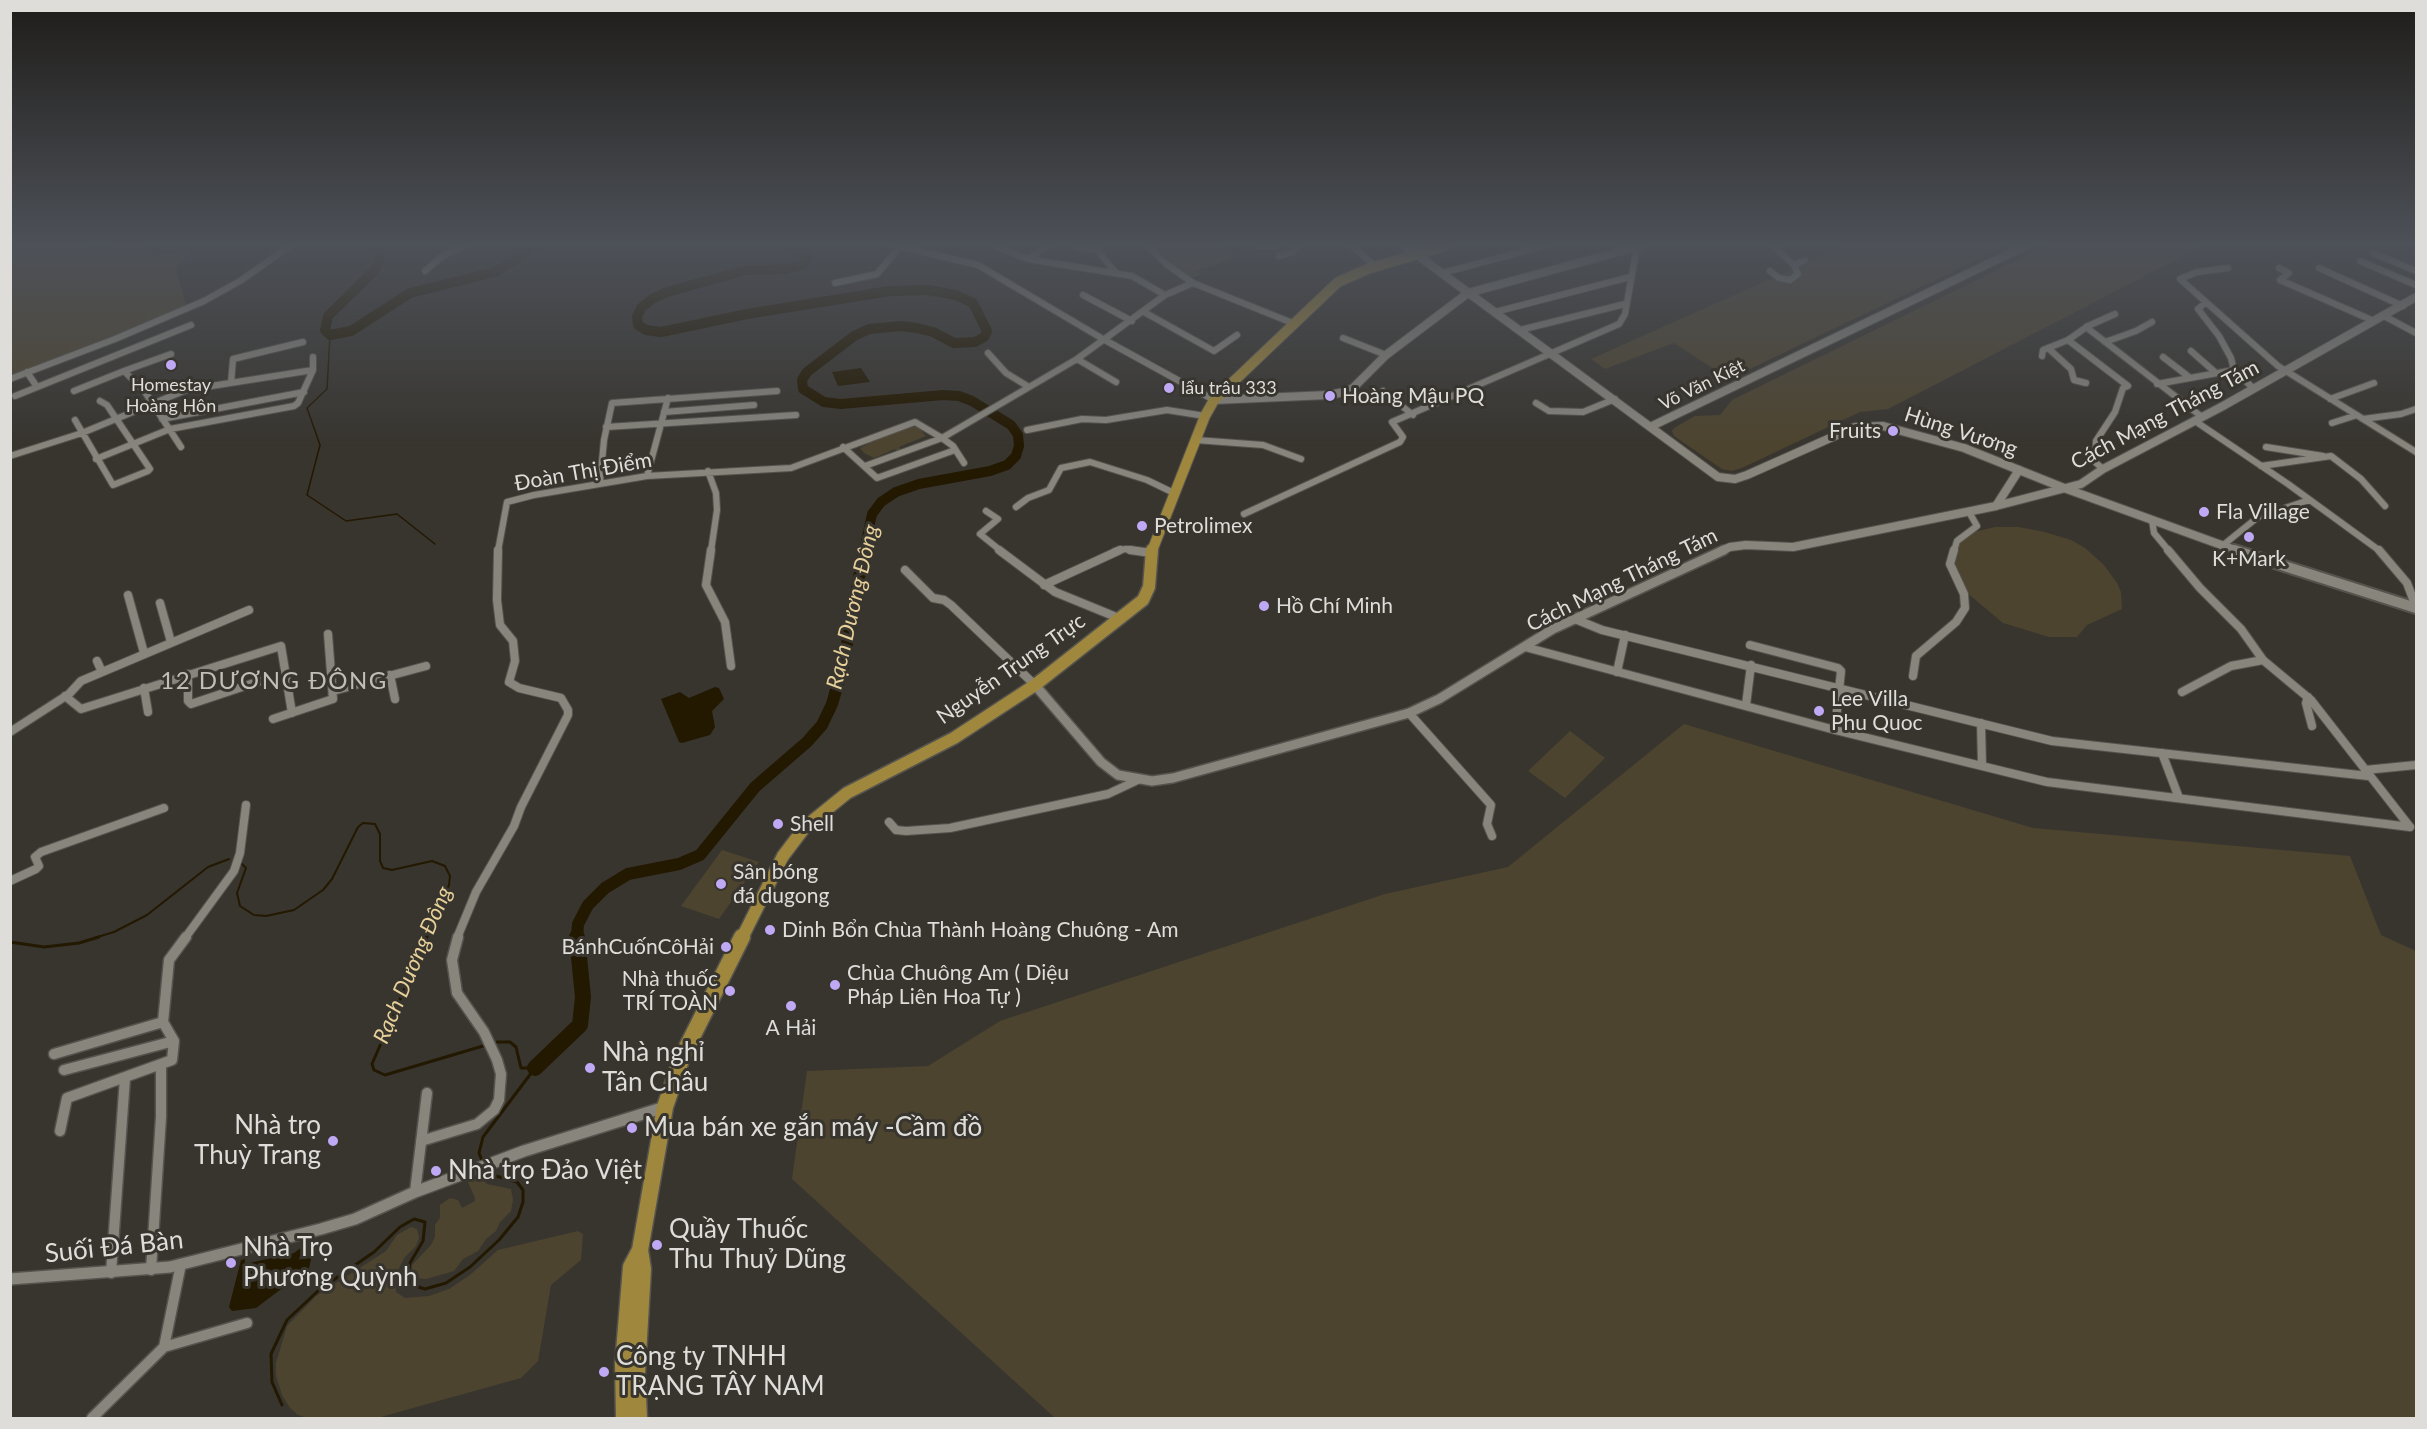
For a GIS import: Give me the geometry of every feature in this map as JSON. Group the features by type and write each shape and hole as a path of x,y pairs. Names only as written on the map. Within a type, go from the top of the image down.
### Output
{"main road":[{"name":"Nguyễn Trung Trực","path":"624,1419 623,1364 631,1267 640,1250 665,1107 682,1057 783,856 805,827 847,793 954,738 1035,685 1121,619 1147,595 1151,553 1214,400 1307,313"},
{"name":"Hùng Vương","path":"1496,313 1652,426 1669,442 1714,475 1730,479 1747,475 1855,427 1871,425 1946,442 2222,546 2416,607"},
{"name":"Nguyễn Trung Trực","path":"639,1419 637,1373 643,1269 640,1250"}],"street":[{"path":"10,379 177,313"},
{"path":"1059,313 1214,400 1338,394 1353,388 1386,355 1442,313"},
{"path":"1116,313 1132,321"},
{"path":"865,466 942,438 972,419 997,408 1077,358 1143,313"},
{"path":"1145,313 1214,351 1237,335"},
{"path":"1268,313 1295,324"},
{"path":"1520,330 1590,313"},
{"path":"1244,514 1400,442 1403,437 1392,422 1613,328 1623,318 1624,313"},
{"name":"Võ Văn Kiệt","path":"1652,426 1887,313"},
{"path":"2201,313 2219,336 2231,358 2234,370 2242,380 2254,388"},
{"path":"2217,313 2286,370 2416,452"},
{"path":"2355,313 2374,321"},
{"name":"Cách Mạng Tháng Tám","path":"1035,685 1101,762 1118,775 1140,779 1173,778 1409,713 1439,699 1546,632 1730,547 1746,544 1793,547 1969,512 2081,484 2103,469 2195,421 2390,313"},
{"path":"2042,356 2041,351 2068,340 2086,327 2115,314"},
{"path":"2384,316 2416,333"},
{"path":"2105,342 2136,331 2152,322"},
{"path":"15,396 191,325"},
{"path":"2086,327 2202,417"},
{"path":"1343,338 1386,355"},
{"path":"115,339 124,352"},
{"path":"2068,340 2128,386 2123,388 2115,412 2096,441 2095,462 2103,469"},
{"path":"231,383 233,359 303,342"},
{"path":"2048,348 2071,369 2074,380 2086,383"},
{"path":"2191,351 2216,373"},
{"path":"988,353 1006,373 1029,387"},
{"path":"74,391 171,354"},
{"path":"96,459 170,429 294,406 304,392 313,370 313,357"},
{"path":"2163,357 2189,377"},
{"path":"1077,358 1116,382"},
{"path":"10,456 82,433 186,390 313,370"},
{"path":"2157,384 2234,370"},
{"path":"124,371 145,393 181,447"},
{"path":"27,372 37,387"},
{"path":"2330,399 2374,383"},
{"path":"600,483 606,427 612,403 777,391"},
{"path":"1383,391 1413,415"},
{"path":"162,419 304,392"},
{"path":"646,476 668,398"},
{"path":"1536,403 1549,411 1583,412 1615,399"},
{"path":"75,420 113,485 148,471 150,469 117,419 107,405 100,401"},
{"path":"664,412 754,405"},
{"path":"226,419 228,407"},
{"path":"1027,430 1082,420 1102,420 1167,410 1206,416"},
{"path":"2331,423 2416,410"},
{"path":"606,427 796,415"},
{"path":"2195,421 2265,465 2379,550 2407,583 2416,607"},
{"name":"Đoàn Thị Điểm","path":"421,1141 477,1124 494,1110 501,1093 501,1074 484,1032 457,993 453,979 452,960 458,935 476,892 514,826 520,807 568,715 568,710 561,698 519,688 509,681 515,664 513,641 500,625 496,559 507,502 646,476 790,468 915,422 942,438 955,450 964,463"},
{"path":"1196,440 1263,445 1301,459"},
{"path":"2265,465 2265,445 2324,456"},
{"path":"843,447 876,478 955,450"},
{"path":"2265,465 2331,456 2343,468 2361,479 2385,506"},
{"path":"1016,507 1029,498 1049,490 1061,468 1090,462 1147,480 1176,494"},
{"path":"1996,506 2019,470"},
{"path":"708,471 716,493 717,516 706,585 725,622 731,666"},
{"path":"2222,546 2258,517 2309,500"},
{"path":"986,511 998,520 980,534 1044,585 1121,619"},
{"path":"1913,676 1916,656 1956,622 1965,608 1964,594 1950,564 1957,542 1977,526 1969,512"},
{"path":"1525,647 1835,730 2047,783 2410,827 2308,697 2263,660 2241,629 2200,588 2154,533 2152,520"},
{"path":"1044,585 1118,550 1151,553"},
{"path":"905,570 933,598 945,600 951,605 1035,685"},
{"path":"128,595 144,653"},
{"path":"160,603 171,642"},
{"path":"10,732 65,696 81,681 249,610"},
{"path":"1575,619 1602,630 2052,741 2367,773 2416,765"},
{"path":"273,719 331,700 333,691 328,634"},
{"path":"1617,672 1625,635"},
{"path":"1750,645 1838,668 1841,671 1835,730"},
{"path":"65,696 81,709 281,646 291,713"},
{"path":"2182,692 2231,666 2263,660"},
{"path":"97,661 102,672"},
{"path":"1746,705 1751,665"},
{"path":"333,691 426,666"},
{"path":"188,674 188,701 191,704 260,681"},
{"path":"390,675 395,699"},
{"path":"144,688 148,712"},
{"path":"2308,697 2306,703 2312,726"},
{"path":"1409,713 1491,805 1487,824 1492,836"},
{"path":"1981,723 1982,765"},
{"path":"2162,753 2179,798"},
{"path":"890,822 896,830 906,831 950,828 1108,794 1140,779"},
{"path":"60,1131 67,1098 172,1060 174,1041 163,1022 169,960 234,871 240,854 246,805"},
{"path":"10,880 36,869 39,866 35,857 41,852 164,808"},
{"path":"54,1053 163,1022"},
{"path":"64,1070 174,1041"},
{"path":"151,1270 161,1117 161,1064"},
{"path":"111,1274 125,1078"},
{"path":"415,1192 428,1093"},
{"name":"Suối Đá Bàn","path":"10,1280 151,1270 355,1219 415,1192 524,1151 665,1107"},
{"path":"164,1347 181,1264"},
{"path":"92,1419 164,1347 247,1323"}],"shaded area":[{"path":"11,313 176,313 11,378"},
{"path":"1695,313 1867,313 1729,379 1674,343 1605,369 1591,359"},
{"path":"1910,313 2074,313 1888,409 1860,412 1732,471 1722,469 1674,436 1672,431 1695,416 1720,415 1732,400"},
{"path":"861,368 870,382 838,386 832,372"},
{"path":"918,427 926,436 899,447 902,451 895,449 874,458 860,448 868,444 866,441"},
{"path":"1995,527 2019,527 2045,532 2071,540 2085,548 2104,565 2117,583 2121,592 2122,609 2087,625 2077,637 2049,637 2003,623 1966,592 1954,566 1959,543 1974,532"},
{"path":"715,687 719,688 724,699 712,711 715,727 710,735 679,742 661,699 680,692 689,698"},
{"path":"1684,724 2033,828 2350,856 2381,935 2416,951 2416,1418 1055,1418 792,1179 807,1071 928,1066 1000,1021 1385,894 1508,867"},
{"path":"1570,731 1605,758 1565,798 1528,771"},
{"name":"Sân bóng đá dugong","path":"722,850 759,862 719,919 681,906"},
{"path":"470,1176 482,1179 487,1184 511,1189 513,1200 511,1211 478,1251 463,1259 454,1271 426,1279 416,1278 412,1275 412,1265 431,1245 435,1237 435,1225 440,1218 440,1205 450,1198 458,1200 462,1208 475,1201 467,1180"},
{"path":"411,1227 417,1229 419,1238 416,1246 405,1257 397,1272 395,1283 396,1292 405,1298 429,1296 449,1289 470,1275 498,1250 578,1231 583,1234 581,1260 551,1285 538,1361 521,1378 377,1418 308,1418 298,1415 290,1408 282,1395 276,1376 276,1363 287,1326 316,1296 386,1251 397,1235"},
{"path":"302,1247 299,1260 312,1255 309,1268 256,1308 232,1311 229,1307 241,1260 245,1259 245,1264 294,1253"}],"waterway":[{"name":"Rạch Dương Đông","path":"331,313 328,316 325,330 330,335 351,331 379,313"},
{"name":"Rạch Dương Đông","path":"639,313 638,325 646,330 661,332 755,313"},
{"name":"Rạch Dương Đông","path":"864,551 872,514 881,502 896,492 919,484 990,471 1007,465 1016,456 1019,446 1018,435 1011,425 972,401 959,396 943,395 841,404 824,402 803,389 802,380 807,372 854,336 869,329 901,326 933,332 954,343 975,342 984,337 987,331 978,313"},
{"path":"330,335 327,389 307,408 320,445 307,495 346,521 397,514 435,544"},
{"name":"Rạch Dương Đông","path":"577,937 578,924 588,905 605,888 628,874 679,864 700,855 755,787 807,742 822,725 832,704 843,666 864,550"},
{"name":"Rạch Dương Đông","path":"242,864 246,868 237,893 240,906 254,915 266,916 294,910 323,890 332,879 358,827 363,823 375,824 380,834 380,861 383,868 392,870 432,861 445,866 450,876 449,885 426,938"},
{"name":"Rạch Dương Đông","path":"94,938 114,932 147,915 208,867 229,859"},
{"name":"Rạch Dương Đông","path":"10,942 44,947 79,943 99,937"},
{"name":"Rạch Dương Đông","path":"427,937 372,1064 374,1070 385,1075 483,1046"},
{"name":"Rạch Dương Đông","path":"535,1068 580,1025 583,997 577,937"},
{"path":"483,1163 479,1153 483,1137 535,1068 521,1068 516,1047 510,1042 497,1042"},
{"path":"282,1405 272,1382 271,1354 287,1320 319,1290 374,1252 400,1227 414,1219 425,1222 423,1241 410,1263 408,1277 412,1285 425,1289 446,1283 470,1267 499,1240 518,1217 523,1202 523,1190 517,1182 496,1176 487,1170"}],"place":[{"name":"Homestay Hoàng Hôn","path":"171,365"},
{"name":"lẩu trâu 333","path":"1169,388"},
{"name":"Hoàng Mậu PQ","path":"1330,396"},
{"name":"Fruits","path":"1893,431"},
{"name":"Fla Village","path":"2204,512"},
{"name":"Petrolimex","path":"1142,526"},
{"name":"K+Mark","path":"2249,537"},
{"name":"Hồ Chí Minh","path":"1264,606"},
{"name":"Lee Villa Phu Quoc","path":"1819,711"},
{"name":"Shell","path":"778,824"},
{"name":"Sân bóng đá dugong","path":"721,884"},
{"name":"Dinh Bổn Chùa Thành Hoàng Chuông - Am","path":"770,930"},
{"name":"BánhCuốnCôHải","path":"726,947"},
{"name":"Chùa Chuông Am ( Diệu Pháp Liên Hoa Tự )","path":"835,985"},
{"name":"Nhà thuốc TRÍ TOÀN","path":"730,991"},
{"name":"A Hải","path":"791,1006"},
{"name":"Nhà nghỉ Tân Châu","path":"590,1068"},
{"name":"Mua bán xe gắn máy -Cầm đồ","path":"632,1128"},
{"name":"Nhà trọ Thuỳ Trang","path":"333,1141"},
{"name":"Nhà trọ Đảo Việt","path":"436,1171"},
{"name":"Quầy Thuốc Thu Thuỷ Dũng","path":"657,1245"},
{"name":"Nhà Trọ Phương Quỳnh","path":"231,1263"},
{"name":"Công ty TNHH TRẠNG TÂY NAM","path":"604,1372"}],"district":[{"name":"12 DƯƠNG ĐÔNG","path":"274,681"}]}
